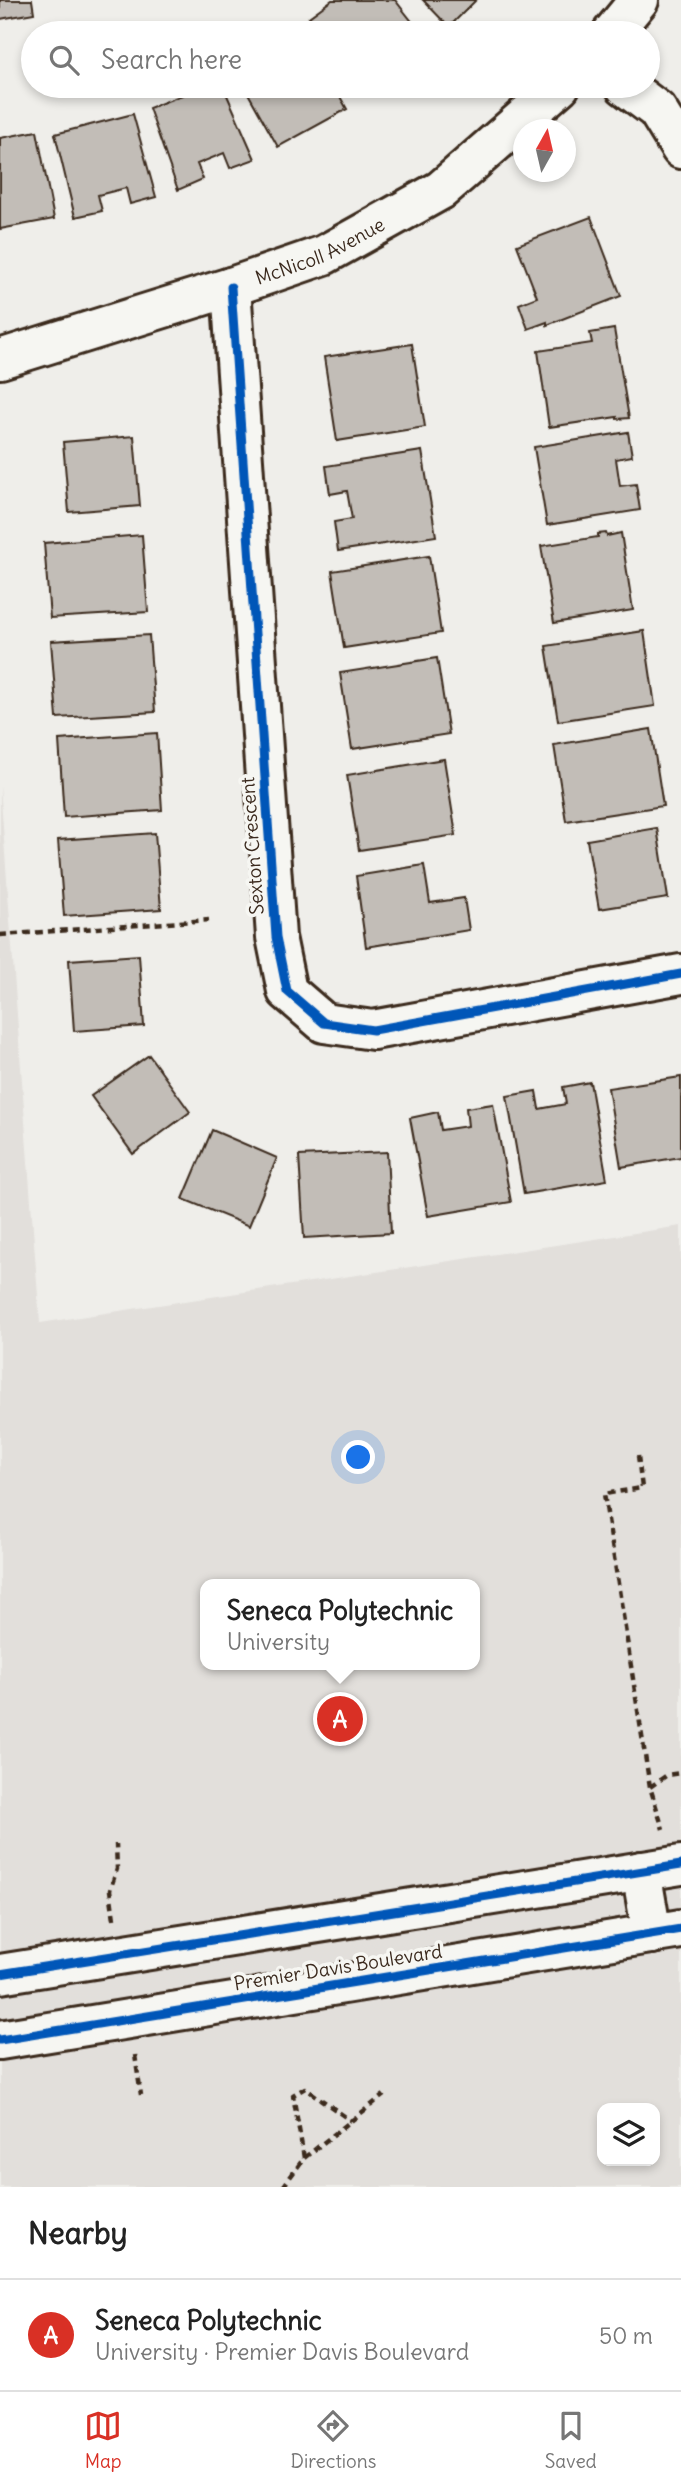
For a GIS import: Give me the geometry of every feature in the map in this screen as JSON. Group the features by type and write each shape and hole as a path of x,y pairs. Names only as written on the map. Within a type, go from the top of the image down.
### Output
{"street":[{"path":"622,21 639,0"},
{"name":"McNicoll Avenue","path":"0,359 232,287 324,255 441,190 547,98"},
{"path":"641,98 657,110 681,149"},
{"name":"Sexton Crescent","path":"232,287 274,915 287,992 324,1023 373,1030 681,974"},
{"path":"0,1974 641,1871 673,1850"},
{"path":"641,1871 666,1931"},
{"name":"Premier Davis Boulevard","path":"0,2040 666,1931"}],"path":[{"path":"0,935 209,920"},
{"path":"638,1456 642,1488 604,1494 650,1787 673,1850"},
{"path":"650,1787 667,1775 681,1773"},
{"path":"116,1844 117,1869 110,1890 116,1927"},
{"path":"135,2048 141,2095"},
{"path":"304,2158 293,2095 305,2088 351,2121"},
{"path":"283,2187 304,2158 384,2095"}],"shaded area":[{"path":"0,786 40,1323 681,1226 681,2187 0,2187"}],"building":[{"path":"0,0 32,0 34,13 0,19"},
{"path":"332,0 395,0 412,21 312,21 309,17"},
{"path":"423,0 476,0 455,21 443,21"},
{"path":"174,98 228,98 255,159 230,168 224,153 197,164 203,179 178,190 149,108"},
{"path":"251,98 341,98 347,109 278,147"},
{"path":"133,114 156,197 130,204 126,188 98,195 102,211 75,217 55,134"},
{"path":"37,131 54,219 0,229 0,138"},
{"path":"591,217 621,296 547,325 547,322 528,329 519,304 537,297 517,245"},
{"path":"614,329 629,418 617,417 549,427 538,351 592,343 590,333"},
{"path":"412,344 425,427 337,441 324,357"},
{"path":"628,432 632,456 616,459 620,486 636,484 640,510 547,525 534,447"},
{"path":"134,436 140,506 69,512 63,442"},
{"path":"422,451 436,536 338,551 334,522 352,519 347,491 330,494 326,466"},
{"path":"606,533 607,536 621,533 633,610 554,623 541,546 598,537 598,534"},
{"path":"142,535 148,612 50,618 44,543"},
{"path":"429,556 441,633 344,648 332,571"},
{"path":"644,631 655,706 558,721 546,646"},
{"path":"149,635 155,712 57,718 51,641"},
{"path":"437,658 449,734 352,749 340,673"},
{"path":"651,729 663,806 566,821 554,745"},
{"path":"157,733 162,810 64,817 59,740"},
{"path":"444,759 456,835 359,850 347,775"},
{"path":"657,828 668,898 599,909 587,840"},
{"path":"155,833 161,909 64,916 58,840"},
{"path":"424,865 430,903 464,898 469,930 366,947 356,876"},
{"path":"139,955 144,1026 74,1031 69,960"},
{"path":"149,1055 190,1112 133,1154 91,1096"},
{"path":"681,1077 681,1157 621,1167 608,1088"},
{"path":"590,1082 607,1180 524,1194 507,1096 536,1091 539,1109 566,1104 563,1087"},
{"path":"493,1104 511,1202 428,1216 410,1118 438,1112 441,1130 468,1126 466,1108"},
{"path":"212,1130 277,1158 249,1226 183,1199"},
{"path":"387,1152 391,1233 304,1238 299,1156"}],"cycle path":[{"path":"231,287 276,937 287,991 324,1023 373,1030 681,974"},
{"path":"0,1974 681,1865"},
{"path":"0,2040 681,1929"}],"place":[{"name":"Seneca Polytechnic","path":"340,1719"}]}
